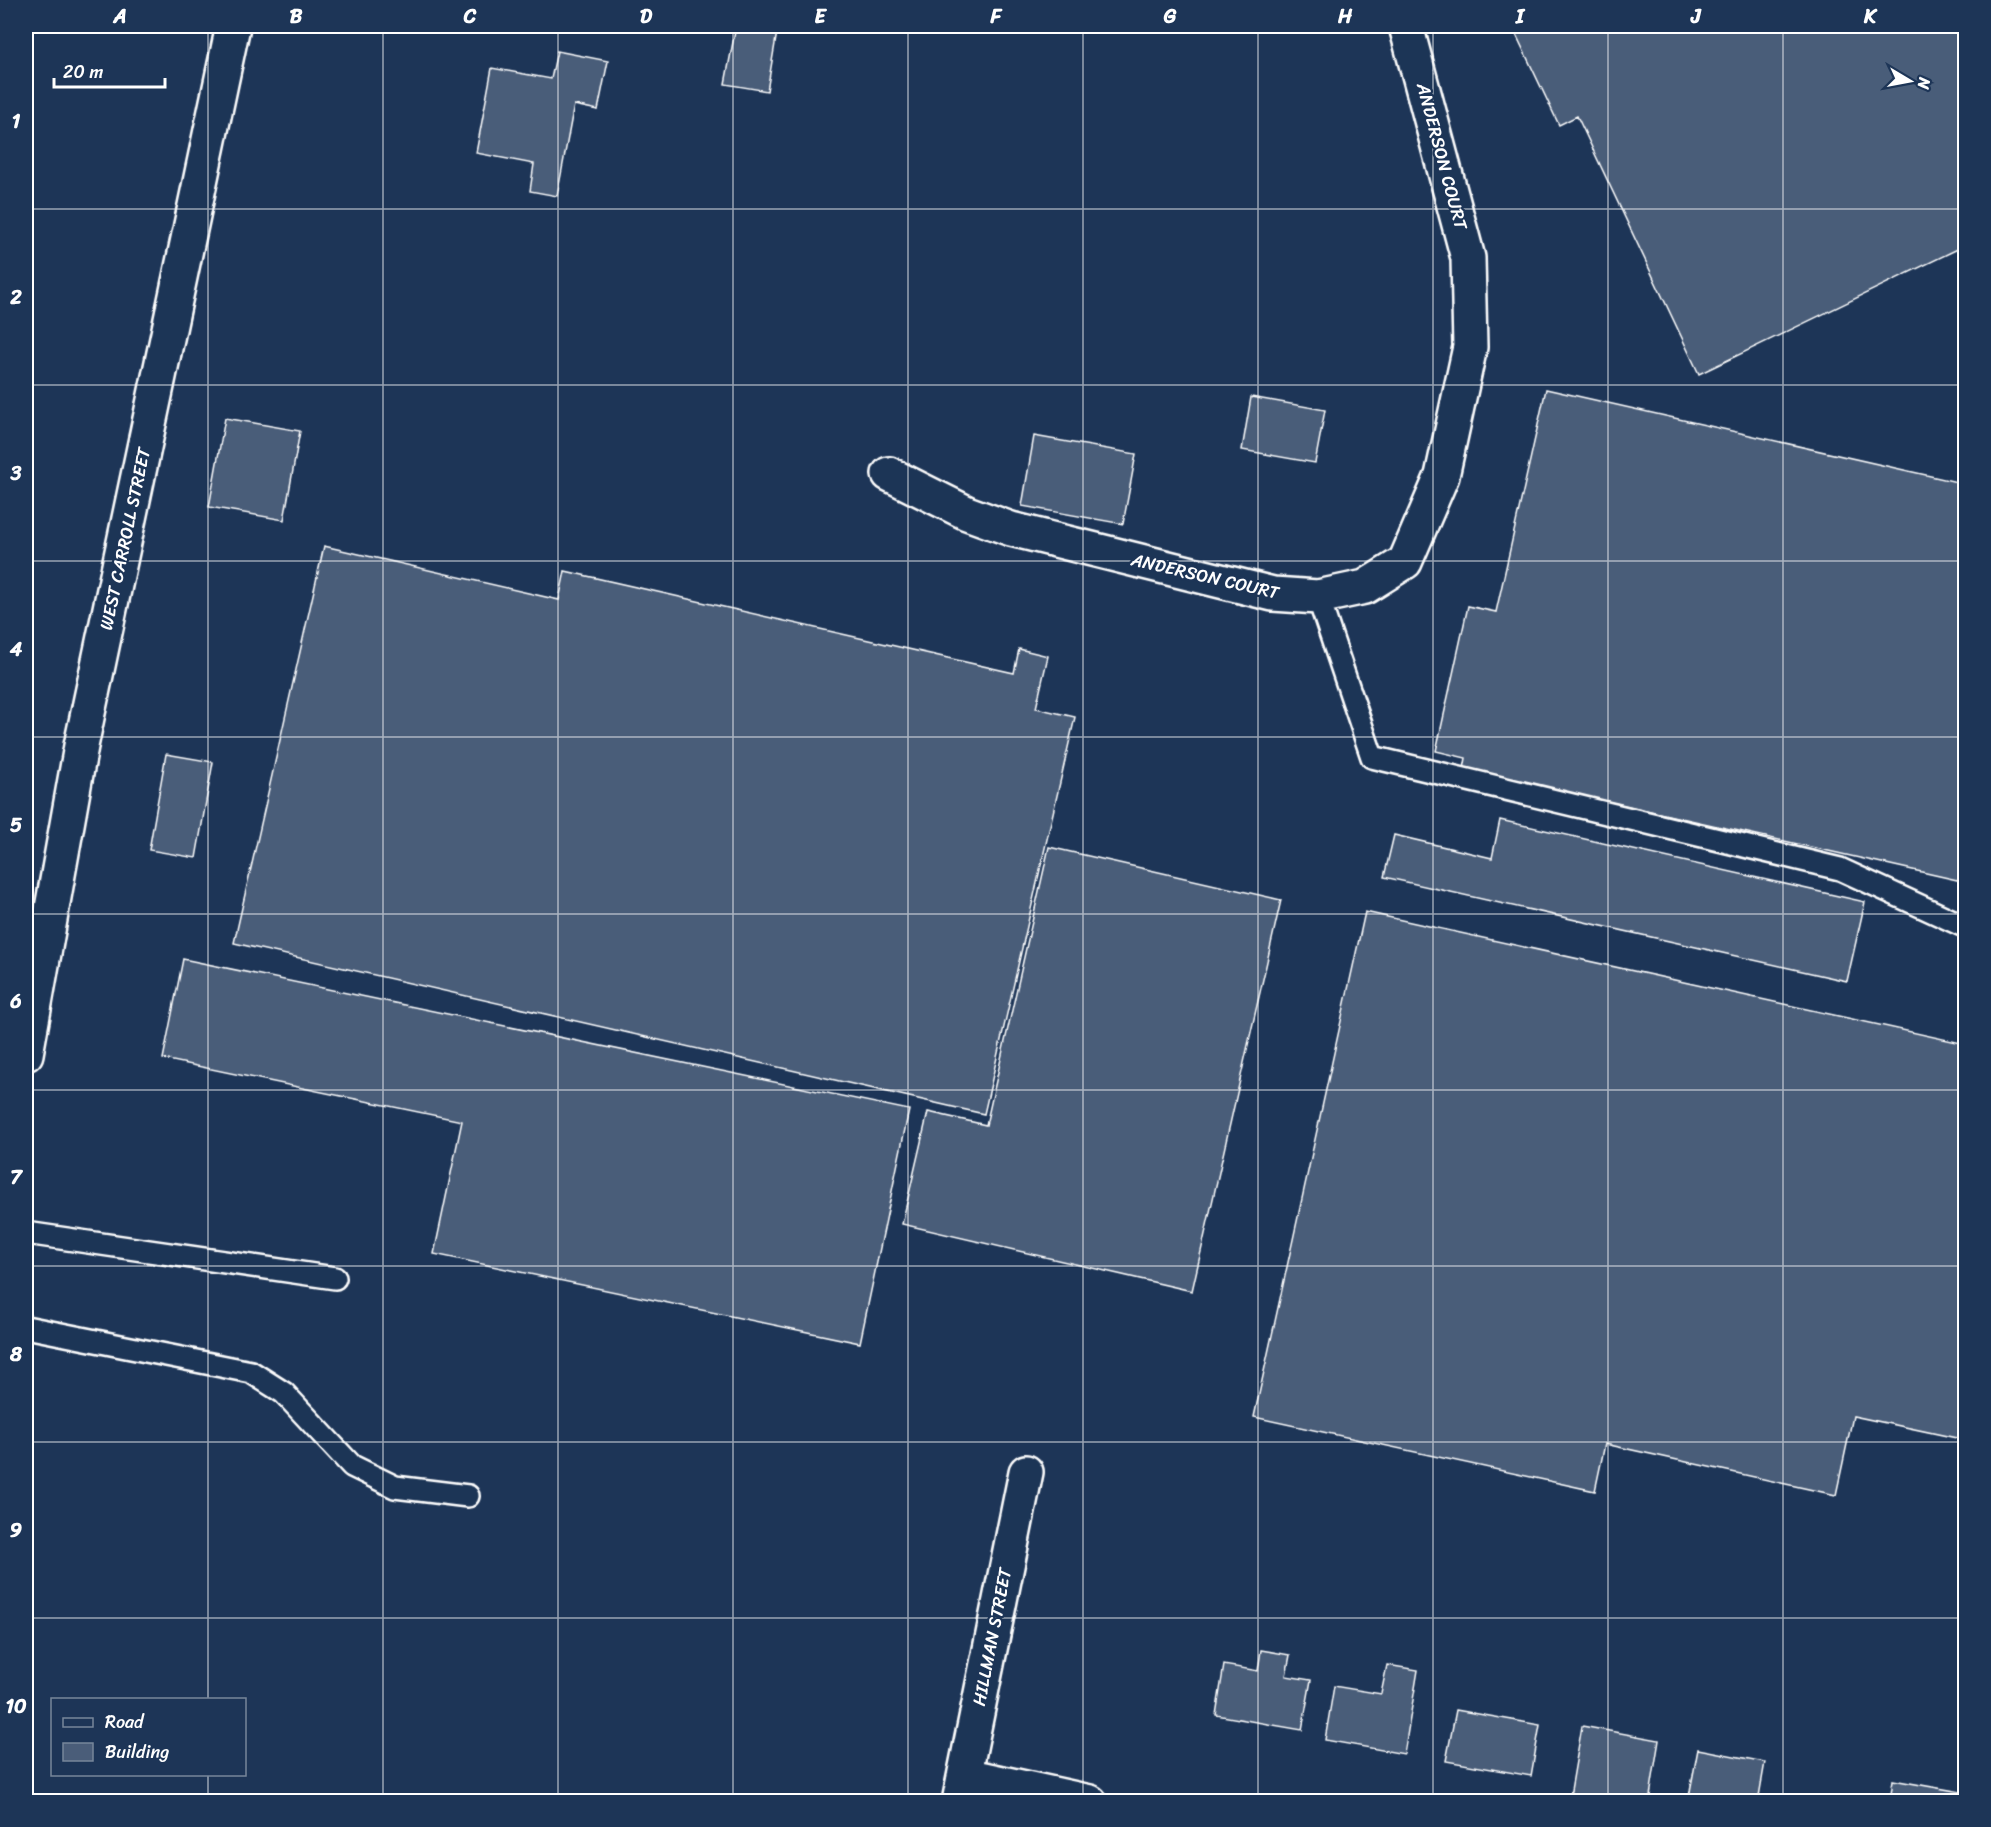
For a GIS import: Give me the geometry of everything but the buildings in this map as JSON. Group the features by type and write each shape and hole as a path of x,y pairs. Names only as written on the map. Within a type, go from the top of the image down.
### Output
{"street":[{"name":"WEST CARROLL STREET","path":"26,1054 32,984 233,26"},
{"name":"ANDERSON COURT","path":"889,474 968,513 1011,529 1273,594 1318,597 1365,587 1405,561 1442,476 1470,347 1468,258 1406,26"},
{"name":"HILLMAN STREET","path":"962,1788 1026,1472"},
{"path":"962,1788 1090,1802"}],"lane":[{"path":"1318,597 1371,757 1840,869 1965,927"},
{"path":"26,1233 335,1278"},
{"path":"26,1327 251,1372 284,1393 352,1466 395,1486 468,1496"}]}
